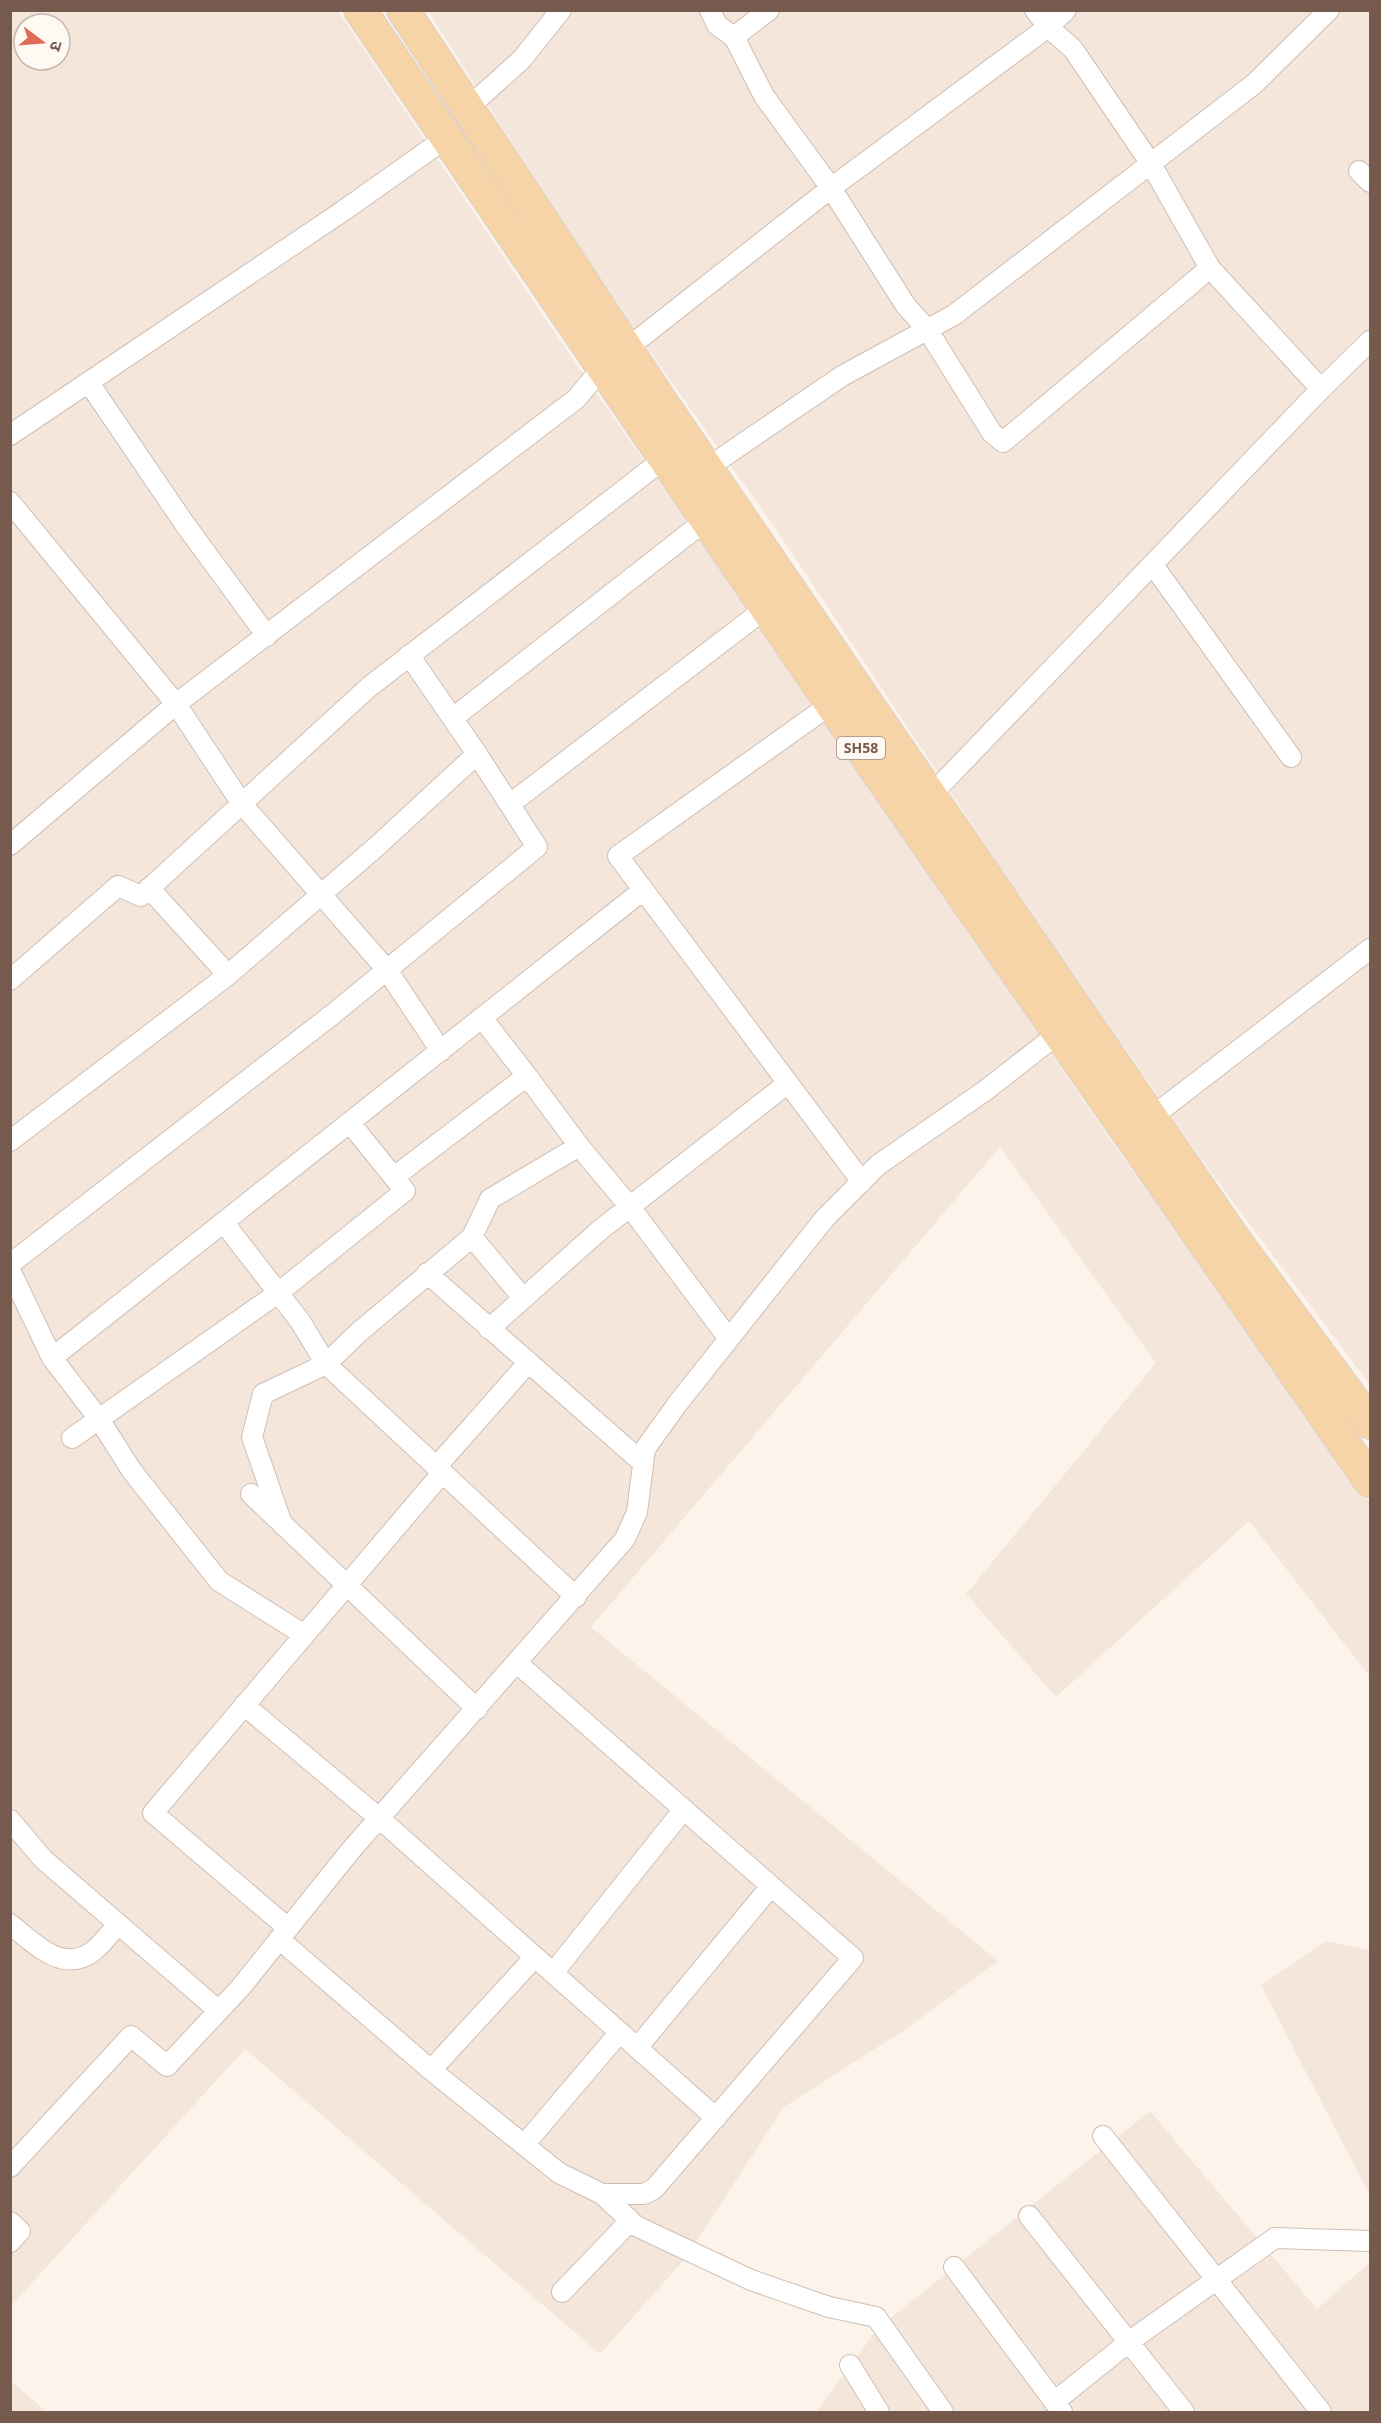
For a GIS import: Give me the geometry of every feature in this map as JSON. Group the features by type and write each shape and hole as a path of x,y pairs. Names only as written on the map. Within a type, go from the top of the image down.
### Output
{"main road":[{"name":"SH58","path":"360,10 831,704 1059,1033 1141,1126 1235,1240 1371,1423"},
{"name":"SH58","path":"403,10 627,350 931,795 1141,1126 1371,1481"}],"street":[{"path":"468,107 522,59 561,10"},
{"path":"710,10 717,25 734,37 764,96 831,188 906,306 927,329 992,433 1004,442 1210,267"},
{"path":"734,37 769,10"},
{"path":"1035,10 1048,27 1073,49 1151,164 1210,267 1321,389"},
{"path":"10,845 176,704 576,399 602,368 831,188 1048,27 1066,10"},
{"path":"707,468 842,376 954,315 1254,84 1329,10"},
{"path":"10,435 446,138"},
{"path":"931,795 1321,389 1371,341"},
{"path":"89,383 184,523 267,636"},
{"path":"10,980 118,886 141,896 369,687 664,459"},
{"path":"10,502 176,704 242,804 387,970 441,1051"},
{"path":"453,718 706,520"},
{"path":"1153,565 1292,757"},
{"path":"510,804 766,608"},
{"path":"10,1264 387,970 537,847 409,655"},
{"path":"831,704 618,856 862,1182"},
{"path":"10,1141 228,975 477,754"},
{"path":"149,888 228,975"},
{"path":"52,1358 642,891"},
{"path":"1141,1126 1371,949"},
{"path":"482,1018 729,1338"},
{"path":"10,2167 131,2036 167,2066 219,2011 379,1818 576,1598 625,1539 637,1512 645,1449 729,1338 825,1218 878,1165 986,1090 1059,1033"},
{"path":"394,1177 527,1076"},
{"path":"489,1329 630,1207 788,1083"},
{"path":"72,1438 278,1293 405,1191 350,1122"},
{"path":"282,1524 252,1437 263,1394 326,1364 358,1333 472,1237 490,1199 579,1146"},
{"path":"224,1223 278,1293 326,1364 440,1468 576,1598"},
{"path":"472,1237 524,1298"},
{"path":"10,1270 52,1358 99,1419 132,1471 219,1581 303,1634"},
{"path":"428,1273 643,1463"},
{"path":"528,1363 153,1813 431,2070 559,2173 602,2194 636,2226 751,2280 829,2307 876,2317 943,2412"},
{"path":"251,1494 477,1709"},
{"path":"518,1663 853,1958 654,2189 644,2194 602,2194"},
{"path":"244,1705 379,1818 716,2118"},
{"path":"553,1973 684,1809"},
{"path":"10,1820 43,1859 219,2011"},
{"path":"638,2048 771,1886"},
{"path":"10,1924 50,1955 69,1959 92,1952 118,1924"},
{"path":"431,2070 535,1957"},
{"path":"524,2145 620,2032"},
{"path":"1103,2136 1321,2412"},
{"path":"1029,2216 1184,2412"},
{"path":"562,2292 630,2221"},
{"path":"10,2222 20,2231 10,2242"},
{"path":"954,2267 1058,2407 1130,2341 1275,2238 1371,2241"},
{"path":"850,2365 879,2412"}],"shaded area":[{"path":"11,11 338,11 576,364 746,606 1103,1129 1370,1503 1370,1677 1249,1521 1056,1697 966,1594 1156,1363 1000,1147 591,1627 998,1961 903,2031 784,2107 684,2260 600,2354 245,2049 11,2306"},
{"path":"428,11 1370,11 1370,1385 1204,1163 1000,867 780,535 597,277"},
{"path":"1326,1941 1370,1950 1370,2196 1261,1985"},
{"path":"1150,2111 1317,2309 1370,2262 1370,2412 816,2412 878,2328"},
{"path":"11,2381 47,2412 11,2412"}]}
